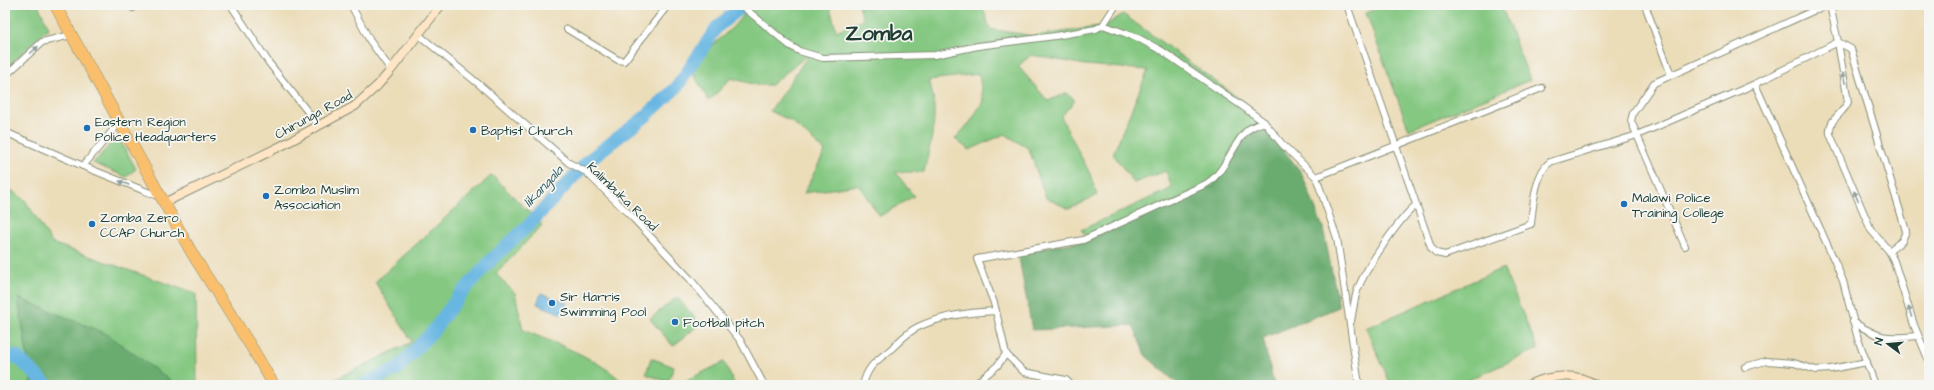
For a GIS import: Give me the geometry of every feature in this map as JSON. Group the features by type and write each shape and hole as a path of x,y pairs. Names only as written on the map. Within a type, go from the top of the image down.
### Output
{"highway":[{"path":"55,5 70,35 193,255 274,385"}],"street":[{"path":"232,5 269,63 319,126"},
{"path":"351,5 370,41 391,70"},
{"name":"Chirunga Road","path":"162,200 319,126 355,106 378,85 391,70 441,5"},
{"path":"567,29 618,60 624,61 668,5"},
{"path":"741,5 789,46 799,52 823,58 935,55 978,46 1096,29 1103,25 1116,5"},
{"path":"1347,5 1431,247 1436,253 1445,255 1531,224 1537,187 1543,169 1550,162 1637,135 1755,84 1838,42"},
{"path":"1645,5 1671,75"},
{"path":"1685,246 1637,135 1632,121 1633,113 1654,83 1826,5"},
{"path":"1830,5 1848,102 1832,121 1829,127 1830,134 1871,230 1889,251 1894,261 1918,336 1929,362"},
{"path":"1103,25 1132,35 1162,51 1264,122 1282,144 1316,178 1338,238 1359,385"},
{"path":"5,76 42,42 70,35"},
{"name":"Kalimbuka Road","path":"419,35 481,86 569,163 586,172 632,217 691,280 740,340 764,385"},
{"path":"1838,42 1851,49 1906,231 1902,241 1889,251"},
{"path":"1755,84 1835,262 1842,281 1852,322 1875,385"},
{"path":"1316,178 1542,88"},
{"path":"1071,385 1066,380 1024,372 1006,354 989,287 977,258 1083,240 1206,184 1212,181 1225,164 1246,131 1264,122"},
{"path":"83,166 119,123"},
{"path":"5,132 162,200"},
{"path":"1350,325 1357,292 1363,278 1395,228 1408,211 1416,205"},
{"path":"863,385 865,375 874,362 918,327 948,317 996,311"},
{"path":"1852,322 1874,334 1890,339 1918,336"},
{"path":"974,385 997,366 1006,354"},
{"path":"1745,367 1766,361 1794,363 1816,370 1831,369 1867,362"},
{"path":"1528,385 1538,380 1575,376 1587,383 1596,385"}],"green space":[{"path":"6,5 38,5 49,28 5,69 5,9"},
{"path":"751,5 834,5 830,7 836,31 863,20 859,5 982,5 990,29 1033,36 1105,26 1123,14 1245,103 1262,123 1244,137 1214,186 1141,215 1090,240 1081,230 1172,188 1166,171 1134,183 1113,154 1148,70 1085,65 1031,55 1018,66 1048,101 1067,93 1075,100 1061,117 1090,174 1097,195 1069,209 1046,198 1029,149 1005,134 969,150 955,139 971,121 983,101 979,74 929,80 934,105 934,116 932,137 924,172 895,172 914,196 880,216 858,185 804,193 825,151 791,121 770,111 810,53 771,85 756,85 731,78 709,101 693,73 702,55 734,26"},
{"path":"1385,5 1501,5 1530,80 1409,130 1366,13"},
{"path":"1262,123 1301,172 1323,228 1339,307 1263,338 1274,385 1179,385 1145,355 1133,325 1032,330 1018,252 1090,240 1141,215 1214,186 1244,137"},
{"path":"118,136 136,169 126,177 93,163"},
{"path":"492,175 542,225 496,274 515,293 523,330 563,346 604,367 625,385 323,385 412,342 375,282"},
{"path":"5,186 25,200 52,243 196,294 197,385 5,385"},
{"path":"1503,268 1538,349 1457,385 1391,385 1366,328"},
{"name":"Football pitch","path":"677,297 700,324 673,346 650,319"},
{"path":"18,298 107,334 176,385 32,385"},
{"path":"651,358 674,367 668,382 646,374"},
{"path":"724,362 735,385 677,385"}],"water":[{"name":"Sir Harris Swimming Pool","path":"541,293 567,303 562,314 537,304"}],"waterway":[{"name":"likangala","path":"362,385 397,369 433,331 459,296 493,258 529,225 590,159 645,117 677,87 717,27 744,5"},
{"name":"likangala","path":"5,357 16,356 47,385"}],"place":[{"name":"Eastern Region Police Headquarters","path":"87,128"},
{"name":"Baptist Church","path":"473,130"},
{"name":"Zomba Muslim Association","path":"266,196"},
{"name":"Malawi Police Training College","path":"1624,204"},
{"name":"Zomba Zero CCAP Church","path":"92,224"},
{"name":"Sir Harris Swimming Pool","path":"552,303"},
{"name":"Football pitch","path":"675,322"}],"district":[{"name":"Zomba","path":"879,33"}]}
